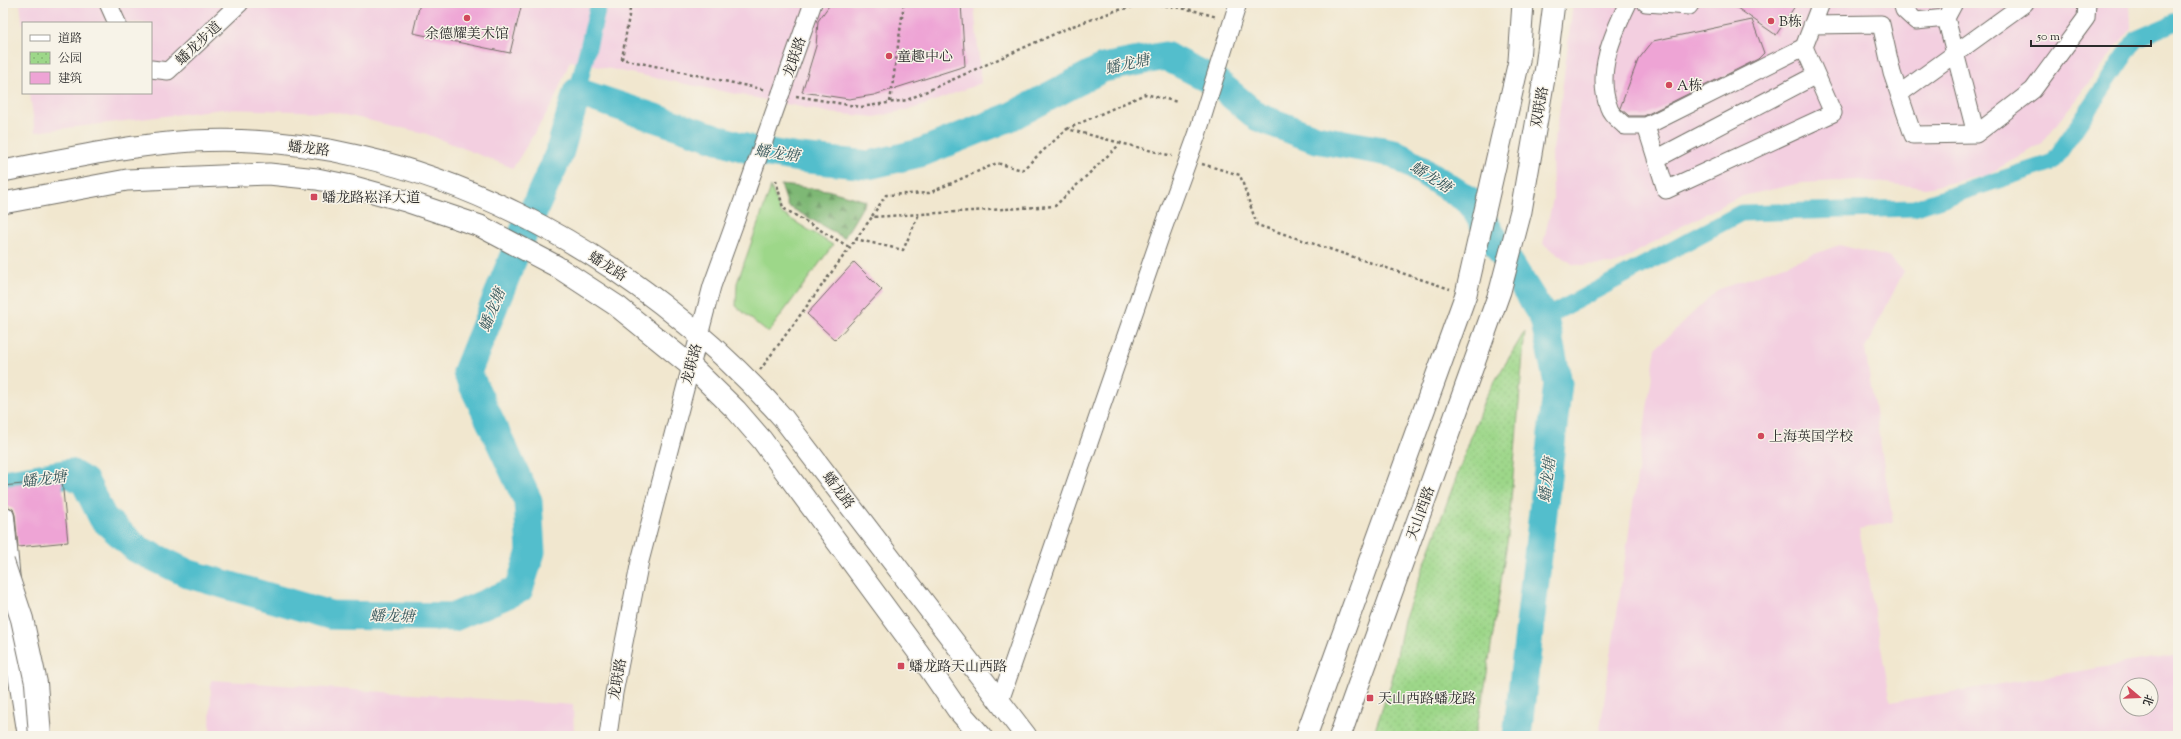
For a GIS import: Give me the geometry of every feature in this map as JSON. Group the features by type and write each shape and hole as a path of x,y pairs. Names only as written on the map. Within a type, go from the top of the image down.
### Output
{"highway":[{"path":"3,517 6,568 16,655 29,736"},
{"path":"6,568 22,619 34,676 40,736"},
{"path":"3,608 16,655"}],"main road":[{"path":"1306,736 1466,294 1519,61 1523,3"},
{"name":"双联路","path":"1500,291 1521,211 1546,67 1554,3"},
{"name":"蟠龙路","path":"3,171 99,152 192,141 260,142 332,150 410,171 488,199 564,239 642,288 699,335 751,381 783,418 1026,736"},
{"name":"蟠龙路","path":"3,203 127,180 269,174 317,179 351,186 409,202 480,226 556,266 617,306 691,366 736,410 762,440 918,652 957,709 981,736"},
{"name":"天山西路","path":"1340,736 1500,291"}],"street":[{"path":"108,3 117,22"},
{"name":"蟠龙步道","path":"152,69 168,71 240,3"},
{"name":"龙联路","path":"608,736 614,693 640,561 712,286 813,3"},
{"path":"1000,701 1160,237 1198,135 1232,27 1238,3"},
{"path":"1628,3 1612,36 1602,85 1609,110 1625,126 1646,126 1804,47"},
{"path":"1646,3 1689,6 1691,3"},
{"path":"1646,126 1666,190 1833,114 1804,47 1821,3"},
{"path":"1954,3 1946,18 1976,134"},
{"path":"1899,94 2025,3"},
{"path":"1881,24 1892,73 1913,135 1976,134 2033,90 2086,18 2087,3"},
{"path":"1812,25 1881,24 1903,6 1916,21 1946,18"},
{"path":"1656,159 1816,75"}],"path":[{"path":"631,3 622,59 782,93 861,107 907,100 1070,27 1115,11 1149,4 1192,10 1232,27"},
{"path":"890,102 904,3"},
{"path":"751,381 872,217 886,195 929,193 997,163 1022,170 1067,129 1145,94 1178,102"},
{"path":"1067,129 1240,175 1257,225 1466,294"},
{"path":"872,217 1055,206 1121,144"},
{"path":"776,180 782,208 849,247"},
{"path":"855,239 903,250 919,214"}],"shaded area":[{"path":"20,3 974,3 981,83 919,107 875,117 831,113 570,61 553,103 513,168 424,133 333,112 222,109 35,132 30,94 152,94 152,22 22,22"},
{"path":"1573,3 2130,3 2131,28 2042,143 1987,175 1926,188 1859,180 1801,183 1738,197 1675,230 1616,264 1574,265 1543,244 1553,199 1552,153 1559,115"},
{"name":"上海英国学校","path":"1839,245 1888,257 1904,271 1865,349 1893,522 1859,529 1891,702 2178,655 2178,736 1599,736 1656,348 1717,290"},
{"path":"211,680 573,705 574,736 210,736"}],"green space":[{"path":"781,185 827,190 866,201 844,238 788,206"},
{"path":"771,187 781,213 833,245 768,333 736,306 737,283"},
{"path":"1525,331 1508,536 1485,686 1475,736 1373,736 1392,680 1404,620 1486,396"}],"building":[{"name":"余德耀美术馆","path":"420,3 522,3 510,53 413,33"},
{"name":"童趣中心","path":"831,3 961,3 965,66 874,95 849,99 802,92 816,46 818,21"},
{"name":"B栋","path":"1730,3 1797,3 1776,35"},
{"name":"A栋","path":"1752,20 1764,53 1758,59 1644,116 1629,116 1620,108 1638,60 1653,41"},
{"path":"854,262 882,290 835,340 807,314"},
{"path":"62,480 68,542 18,547 15,515 13,509 3,505 3,486"}],"waterway":[{"path":"577,92 599,3"},
{"path":"1544,318 1741,213 1914,208 2053,162 2136,39 2178,21"},
{"name":"蟠龙塘","path":"3,484 70,473 85,482 103,518 137,549 189,574 330,615 454,617 519,589 531,552 528,501 467,372 522,236 559,154 577,92 751,150 799,158 869,165 920,153 1010,117 1103,68 1165,56 1215,81 1258,117 1316,139 1394,153 1470,201 1544,318 1558,383 1517,736"}],"place":[{"name":"余德耀美术馆","path":"467,18"},
{"name":"B栋","path":"1771,21"},
{"name":"童趣中心","path":"889,56"},
{"name":"A栋","path":"1669,85"},
{"name":"蟠龙路崧泽大道","path":"314,197"},
{"name":"上海英国学校","path":"1761,436"},
{"name":"蟠龙路天山西路","path":"901,666"},
{"name":"天山西路蟠龙路","path":"1370,698"}]}
